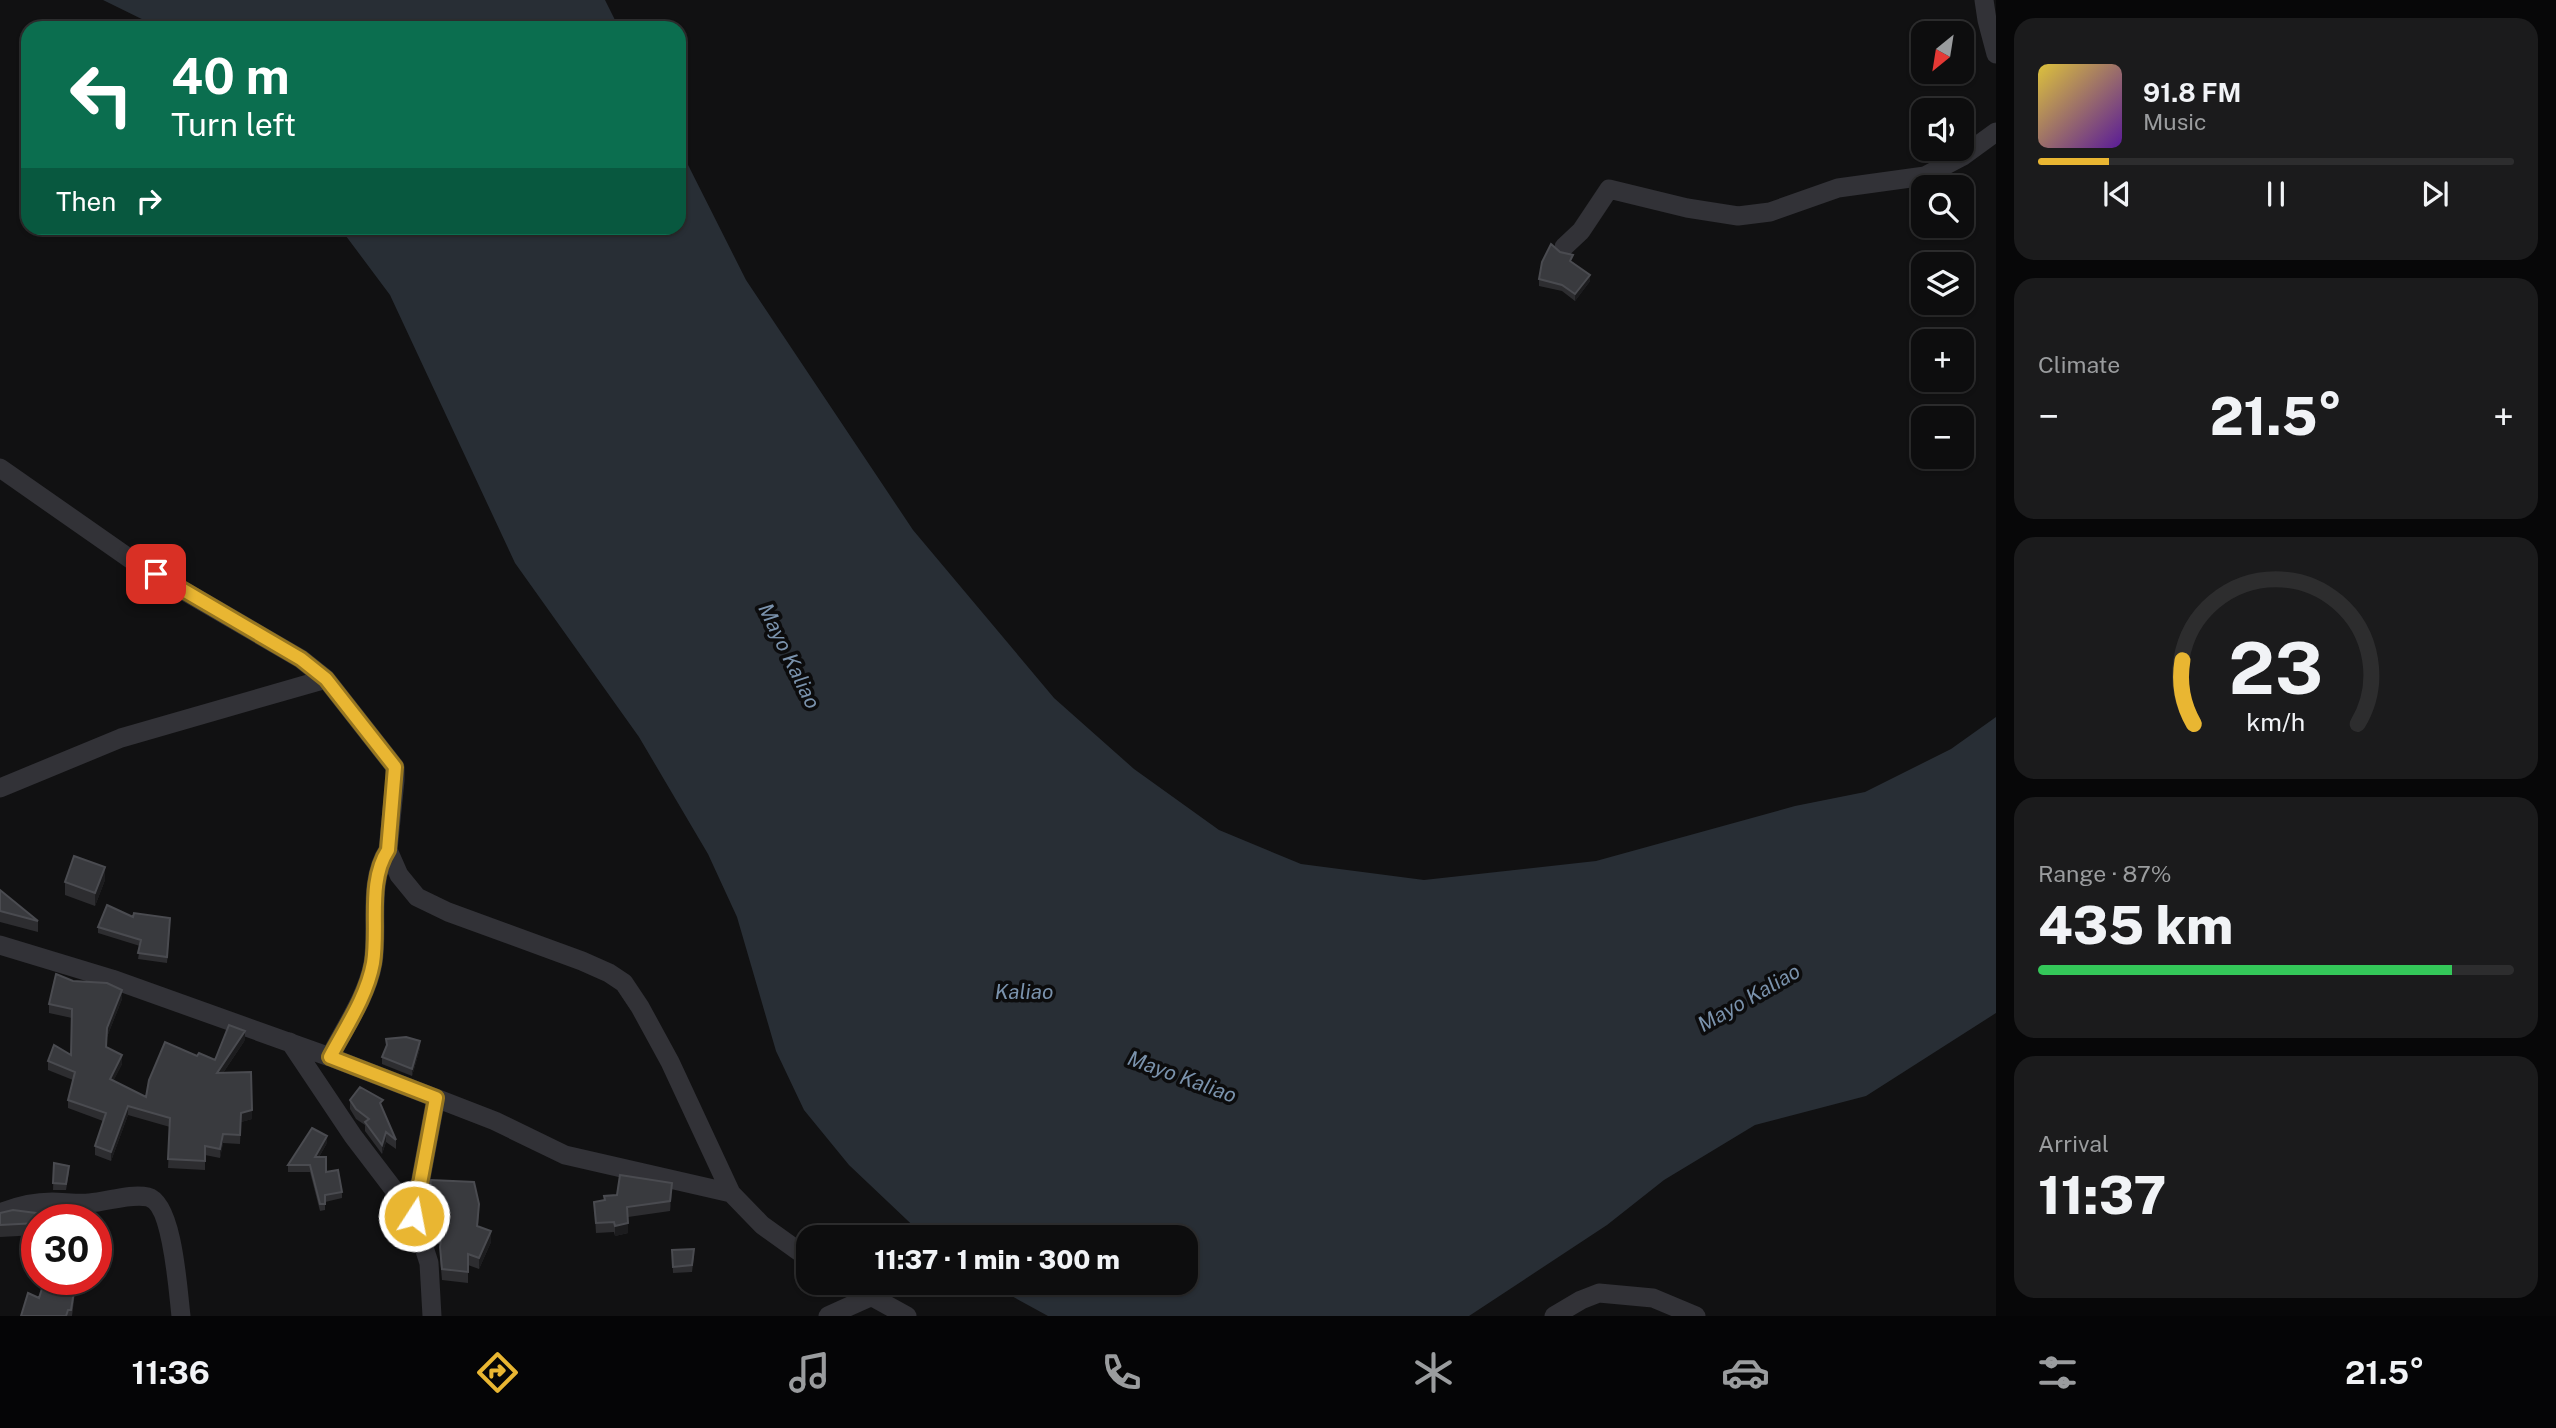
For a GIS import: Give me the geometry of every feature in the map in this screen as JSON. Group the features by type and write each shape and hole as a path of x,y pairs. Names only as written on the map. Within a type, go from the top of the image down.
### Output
{"street":[{"path":"1984,0 1996,54"},
{"path":"1564,247 1581,231 1609,189 1687,208 1738,216 1770,212 1838,188 1925,176 1963,156 1996,132"},
{"path":"0,468 136,563 301,659 326,679 395,767 388,850 398,875 417,897 448,912 582,961 624,983 670,1062 731,1193 762,1224 796,1249"},
{"path":"0,788 121,738 326,679"},
{"path":"330,1057 369,978 373,963 376,885 383,858 388,850"},
{"path":"0,945 112,979 290,1042 495,1121 565,1155 731,1193"},
{"path":"290,1042 353,1136 414,1216 429,1263 432,1316"},
{"path":"414,1216 436,1098"},
{"path":"0,1213 23,1204 49,1202 87,1204 148,1197 158,1201 164,1213 172,1247 181,1316"},
{"path":"1554,1316 1599,1293 1653,1298 1696,1316"},
{"path":"867,1295 907,1316"},
{"path":"828,1316 870,1297"}],"water":[{"path":"103,0 605,0 616,21 146,21"},
{"name":"Kaliao","path":"686,161 746,280 913,530 1054,698 1134,769 1219,830 1301,864 1424,880 1596,861 1795,806 1865,792 1951,749 1996,717 1996,1013 1866,1096 1755,1125 1664,1180 1607,1225 1469,1316 1048,1316 1010,1295 1198,1295 1198,1225 912,1225 849,1165 804,1110 776,1051 737,917 708,854 639,737 515,563 390,295 345,235 686,235"}],"building":[{"path":"1551,244 1560,252 1573,255 1570,261 1590,275 1575,294 1562,285 1539,279 1542,262"},
{"path":"74,856 105,867 95,893 65,882"},
{"path":"0,890 38,921 0,911"},
{"path":"107,905 133,917 134,913 170,918 167,957 138,953 141,940 98,927"},
{"path":"56,974 73,981 107,983 122,990 107,1028 106,1047 122,1055 110,1079 146,1097 149,1080 165,1042 197,1056 199,1053 215,1060 229,1025 245,1031 217,1073 251,1072 252,1110 241,1113 240,1135 223,1134 220,1149 205,1146 205,1161 168,1159 170,1118 128,1106 111,1152 95,1146 106,1113 68,1100 75,1072 48,1061 54,1045 71,1055 72,1009 49,1004"},
{"path":"406,1037 420,1041 412,1069 382,1057 387,1045 386,1039"},
{"path":"360,1087 383,1100 380,1103 396,1140 386,1132 382,1145 365,1122 369,1119 356,1109 350,1100"},
{"path":"312,1128 327,1136 315,1157 326,1157 326,1172 338,1170 342,1192 325,1195 325,1204 320,1204 310,1165 288,1165"},
{"path":"54,1163 69,1166 66,1184 53,1183"},
{"path":"620,1175 672,1183 670,1201 627,1207 628,1223 615,1226 614,1222 596,1223 594,1202 605,1200 604,1196 617,1195"},
{"path":"431,1180 474,1182 479,1204 477,1226 491,1231 479,1258 468,1254 468,1272 442,1269 442,1233 436,1233 427,1204"},
{"path":"21,1211 21,1224 0,1225 0,1213"},
{"path":"694,1249 692,1265 673,1267 672,1250"},
{"path":"27,1295 39,1298 40,1295 73,1295 71,1310 68,1310 66,1316 21,1316"}],"route":[{"path":"156,574 301,659 326,679 395,767 388,850 379,868 376,885 373,963 362,995 330,1057 436,1098 414,1216"}],"water label":[{"name":"Mayo Kaliao","path":"789,656"},
{"name":"Mayo Kaliao","path":"1749,998"},
{"name":"Mayo Kaliao","path":"1182,1077"}]}
